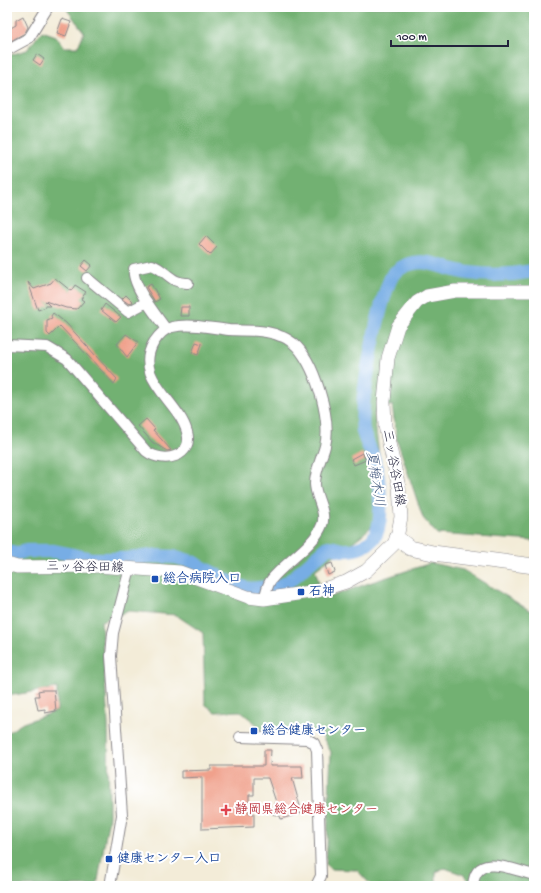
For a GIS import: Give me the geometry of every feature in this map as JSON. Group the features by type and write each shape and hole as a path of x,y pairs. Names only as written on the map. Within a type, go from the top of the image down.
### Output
{"highway":[{"path":"396,538 433,546 534,559"},
{"path":"396,538 410,548 433,553 534,566"}],"main road":[{"name":"三ッ谷谷田線","path":"7,564 30,567 96,566 180,572 248,597 264,598 317,591 346,582 366,571 393,546 401,517 399,487 385,426 384,402 388,358 398,326 413,306 426,296 455,291 534,291"}],"street":[{"path":"7,50 29,38 48,7"},
{"path":"166,330 147,302 134,273 134,269 152,265 161,269 172,280 180,283 188,283"},
{"path":"87,278 128,312 147,302"},
{"path":"7,345 47,347 67,359 146,451 157,457 169,458 174,457 183,449 188,436 182,420 149,373 148,359 150,348 155,340 166,330 185,326 261,331 279,336 292,343 302,353 325,406 328,436 316,474 315,485 323,513 322,524 316,536 270,580 264,598"},
{"path":"110,886 122,815 111,656 112,639 130,568"},
{"path":"240,737 308,740 314,743 317,750 321,876 316,886"},
{"path":"473,886 474,876 479,869 493,864 534,875"}],"green space":[{"path":"65,7 534,7 534,541 437,534 423,518 397,440 392,405 374,413 386,513 362,535 315,570 324,599 431,563 463,570 534,613 534,886 474,886 464,875 445,868 436,872 436,886 372,886 357,870 331,869 326,865 331,752 321,734 315,732 262,732 255,723 240,711 215,712 205,704 203,633 176,615 129,611 101,621 108,724 109,817 97,886 7,886 7,733 23,723 57,711 57,688 7,696 7,56 27,50 42,31 56,36 64,47 78,47 84,32"}],"building":[{"path":"23,16 28,27 25,33 7,43 7,30 16,25 16,20"},
{"path":"62,19 71,22 66,36 57,33"},
{"path":"37,54 44,59 40,65 33,60"},
{"path":"206,236 217,247 210,255 199,244"},
{"path":"86,260 92,265 87,271 81,266"},
{"path":"55,278 71,291 75,285 86,292 81,299 84,301 77,309 66,308 45,301 50,306 45,306 46,307 38,310 28,282 34,289 51,283"},
{"path":"151,284 160,299 155,302 146,287"},
{"path":"126,295 133,302 129,304 122,299"},
{"path":"105,304 121,317 116,322 101,310"},
{"path":"181,307 189,307 189,316 180,316"},
{"path":"53,313 66,323 117,379 114,384 60,326 50,336 47,333 47,320 52,318 51,316"},
{"path":"126,334 138,342 127,357 117,344"},
{"path":"196,342 202,344 198,355 192,353"},
{"path":"146,419 155,429 153,430 171,450 167,451 152,442 138,426"},
{"path":"362,453 366,460 354,465 351,459"},
{"path":"332,563 335,572 328,575 325,565"},
{"path":"54,690 56,711 45,713 45,709 38,710 35,696 39,696 38,691"},
{"path":"264,750 271,750 270,766 302,766 303,778 292,778 302,813 281,819 280,816 272,814 276,802 268,778 254,778 254,795 249,795 249,813 254,813 254,827 202,829 202,777 181,778 181,771 211,770 211,766 264,766"}],"waterway":[{"name":"夏梅木川","path":"7,551 14,554 26,551 54,551 92,559 126,559 153,556 176,557 192,562 235,585 250,589 278,586 287,583 328,547 346,550 363,546 370,542 377,532 380,511 379,487 375,465 363,431 364,398 376,327 393,274 412,263 422,262 459,271 486,275 502,275 534,271"}],"place":[{"name":"総合病院入口","path":"155,579"},
{"name":"石神","path":"301,592"},
{"name":"総合健康センター","path":"254,731"},
{"name":"静岡県総合健康センター","path":"226,810"},
{"name":"健康センター入口","path":"109,859"}]}
